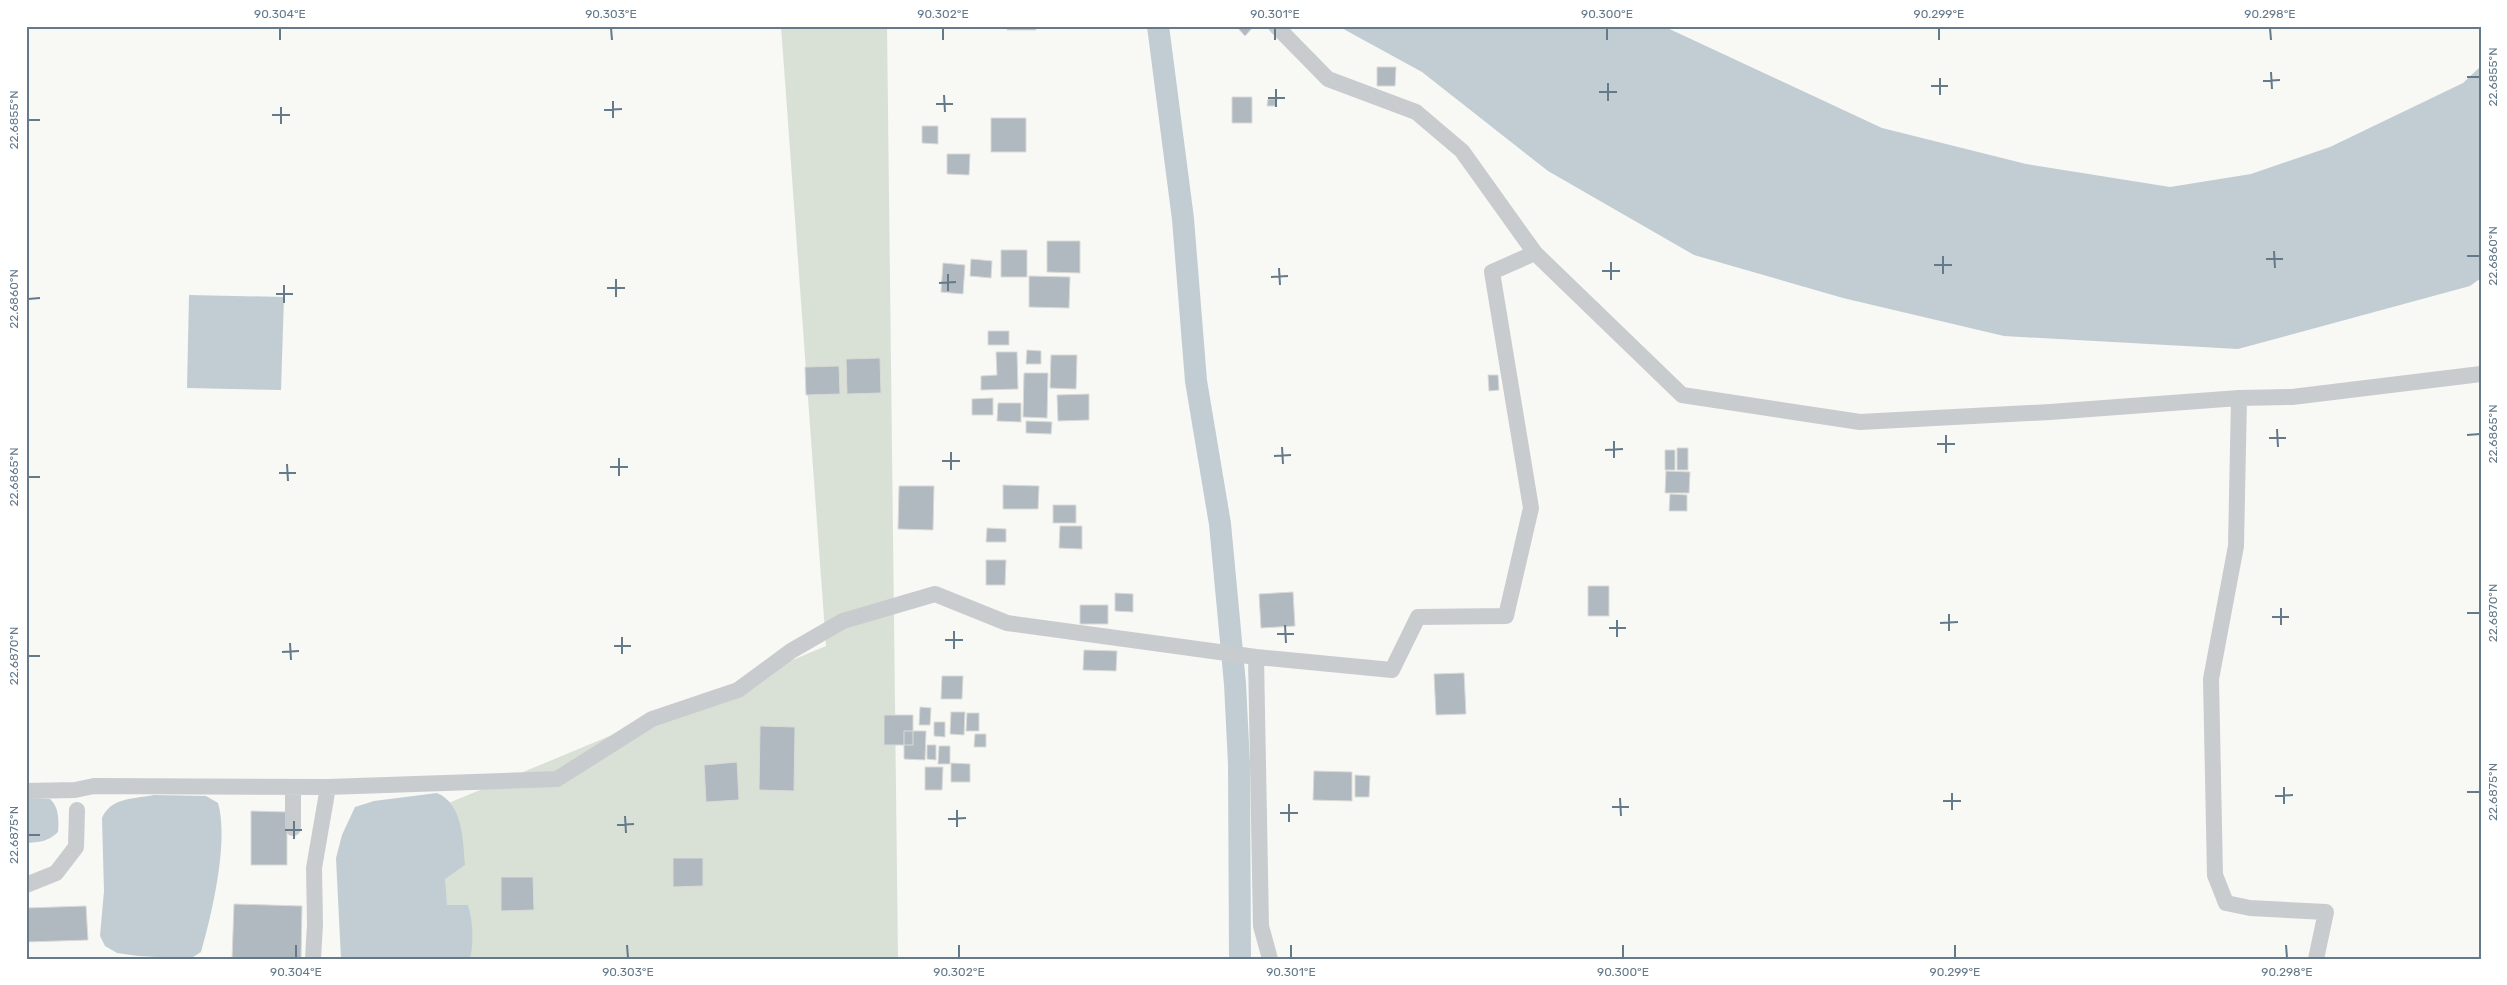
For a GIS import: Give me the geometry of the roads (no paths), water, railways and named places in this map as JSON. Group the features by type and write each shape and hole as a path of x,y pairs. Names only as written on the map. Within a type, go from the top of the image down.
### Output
{"street":[{"path":"1276,26 1328,79 1416,112 1462,151 1536,253 1682,395 1860,422 2050,412 2239,398 2292,397 2481,374"},
{"path":"26,791 75,790 94,786 328,787 557,779 652,719 738,690 791,651 843,621 935,594 1007,622 1251,656 1392,670 1418,617 1506,616 1531,508 1492,272 1536,253"},
{"path":"2239,398 2236,546 2211,679 2215,875 2226,903 2250,908 2326,912 2316,959"},
{"path":"1251,656 1261,926 1270,959"},
{"path":"293,787 293,828"},
{"path":"313,959 315,924 314,868 328,787"},
{"path":"26,885 56,873 76,847 77,810"}],"waterway":[{"path":"1158,26 1183,219 1196,381 1220,524 1235,684 1239,764 1240,959"}]}
